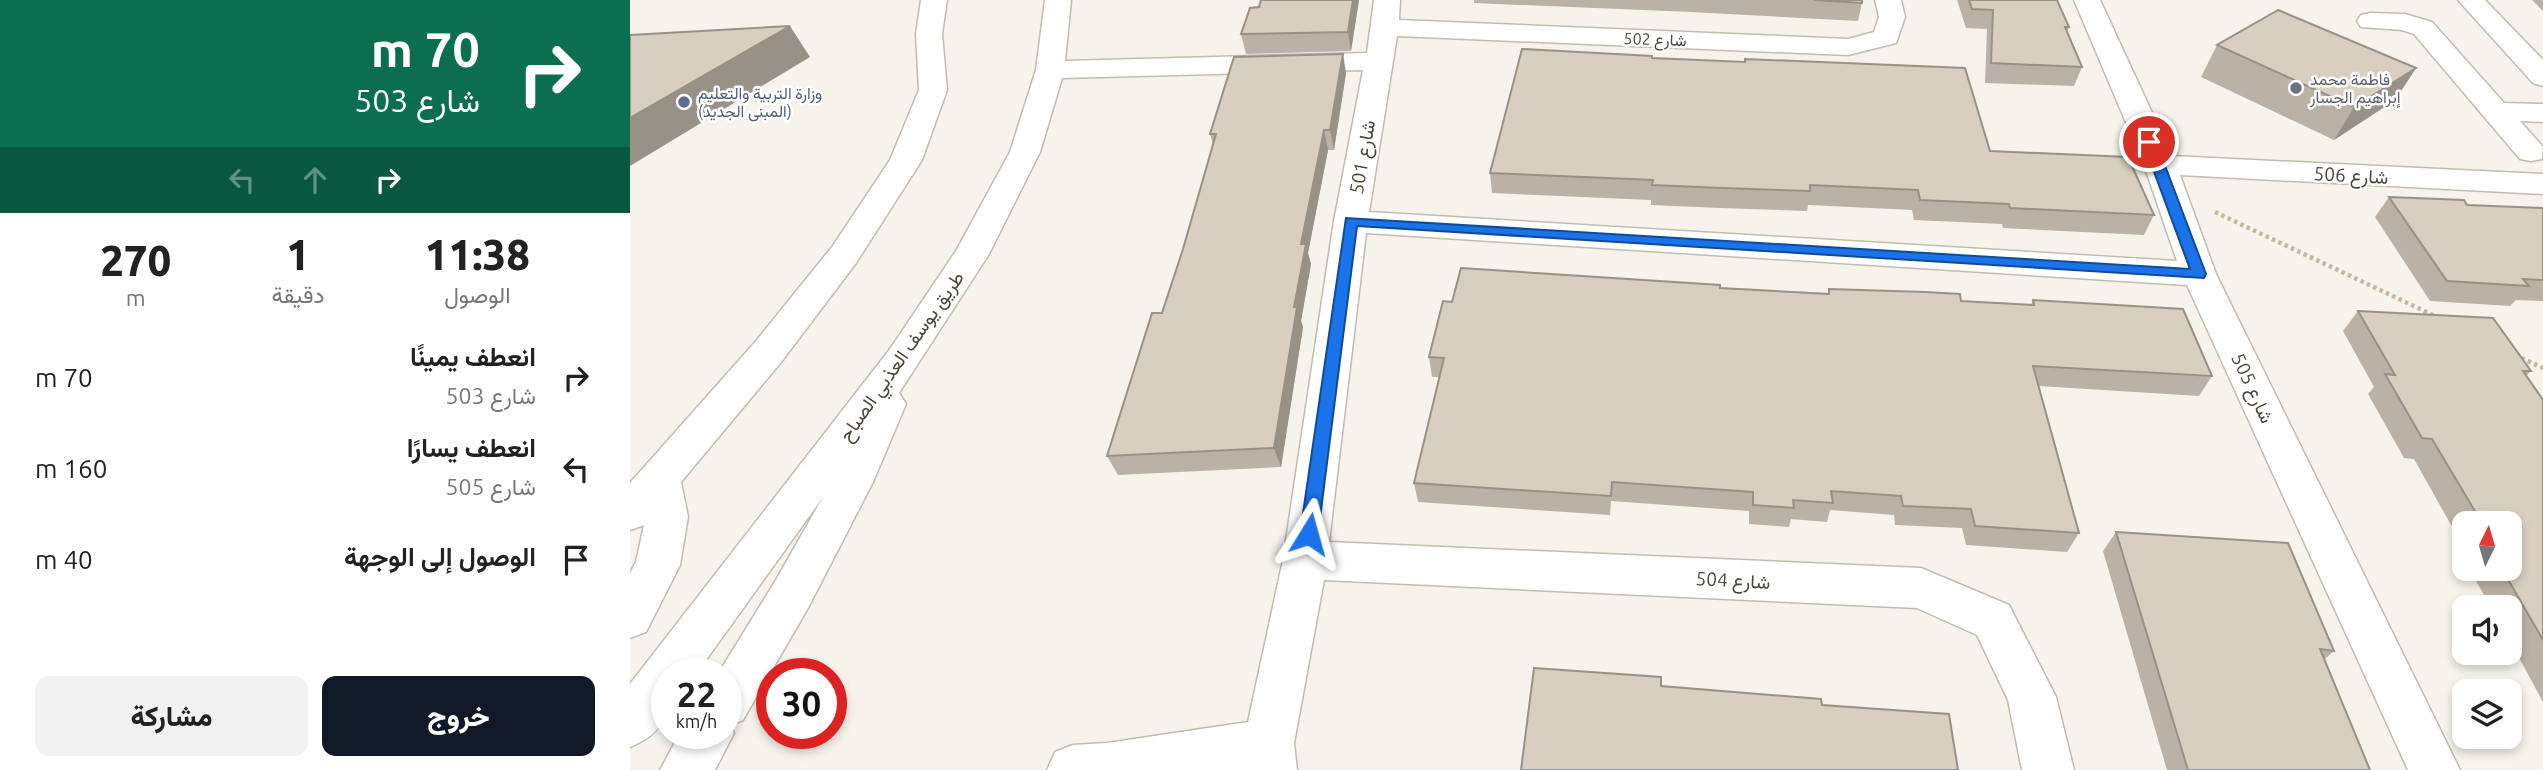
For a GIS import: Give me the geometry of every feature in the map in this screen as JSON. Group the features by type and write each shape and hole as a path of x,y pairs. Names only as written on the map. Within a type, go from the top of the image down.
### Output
{"street":[{"path":"630,512 644,476 769,351 844,256 906,160 933,90 929,34 921,0"},
{"path":"929,34 934,0"},
{"name":"طريق يوسف العذبي الصباح","path":"679,658 903,359 972,254 1025,152 1050,70 1058,0"},
{"name":"شارع 502","path":"1384,29 1848,47 1886,37 1892,18 1888,0"},
{"name":"شارع 505","path":"2087,0 2164,178 2199,274 2434,770"},
{"path":"2471,0 2543,77"},
{"path":"2370,21 2405,22 2423,28 2531,152"},
{"path":"1050,70 1384,29"},
{"name":"شارع 501","path":"1270,757 1305,560 1351,221 1384,29"},
{"path":"2493,111 2543,113"},
{"name":"شارع 506","path":"2164,178 2543,184"},
{"path":"1351,221 2199,274"},
{"path":"742,678 809,568 866,457 903,359"},
{"path":"630,617 658,565 667,517 644,476"},
{"name":"شارع 504","path":"1305,560 1921,588 1993,620 2032,697 2048,770"},
{"name":"طريق يوسف العذبي الصباح","path":"630,723 651,695"},
{"path":"686,770 699,749"},
{"path":"1073,770 1270,757"}],"path":[{"path":"2164,178 2443,320"},
{"path":"2506,350 2543,368"}],"building":[{"path":"1261,0 1353,0 1348,32 1241,34 1250,8 1259,7"},
{"path":"1814,0 1862,0 1862,3"},
{"path":"1969,0 2057,0 2082,67 1991,63 1993,10 1972,9"},
{"path":"2278,10 2416,68 2354,107 2217,45"},
{"path":"790,26 630,118 630,35"},
{"path":"1522,49 1745,62 1745,59 1965,68 1990,151 2128,157 2154,215 2010,208 2009,204 1920,200 1918,190 1810,185 1810,191 1723,188 1652,185 1653,180 1490,173"},
{"path":"1343,54 1330,130 1324,130 1301,244 1306,244 1274,448 1107,456 1152,313 1162,313 1183,249 1216,134 1210,134 1234,57"},
{"path":"2389,197 2464,200 2467,205 2543,208 2543,280 2523,279 2529,286 2447,281"},
{"path":"1461,268 1720,285 1720,288 1829,294 1829,289 1925,292 1960,294 1961,301 2034,305 2033,300 2183,309 2212,376 2033,366 2079,533 1975,526 1971,509 1903,506 1901,496 1831,491 1833,503 1793,500 1794,508 1753,505 1753,492 1612,482 1611,496 1414,483 1444,358 1429,357 1443,301 1452,302"},
{"path":"2358,311 2493,318 2531,371 2523,371 2543,400 2543,640 2522,604 2522,595 2517,595 2509,581 2522,581 2522,511 2475,511 2432,439 2422,438 2385,374 2395,375"},
{"path":"2116,532 2288,543 2334,651 2320,649 2370,770 2188,770"},
{"path":"1534,668 1661,677 1661,686 1821,699 1822,705 1949,714 1958,770 1521,770"}],"place":[{"name":"فاطمة محمد إبراهيم الجسار","path":"2296,88"},
{"name":"وزارة التربية والتعليم (المبنى الجديد)","path":"684,102"}],"route":[{"path":"1309,534 1351,221 2199,274 2160,165 2149,142"}]}
